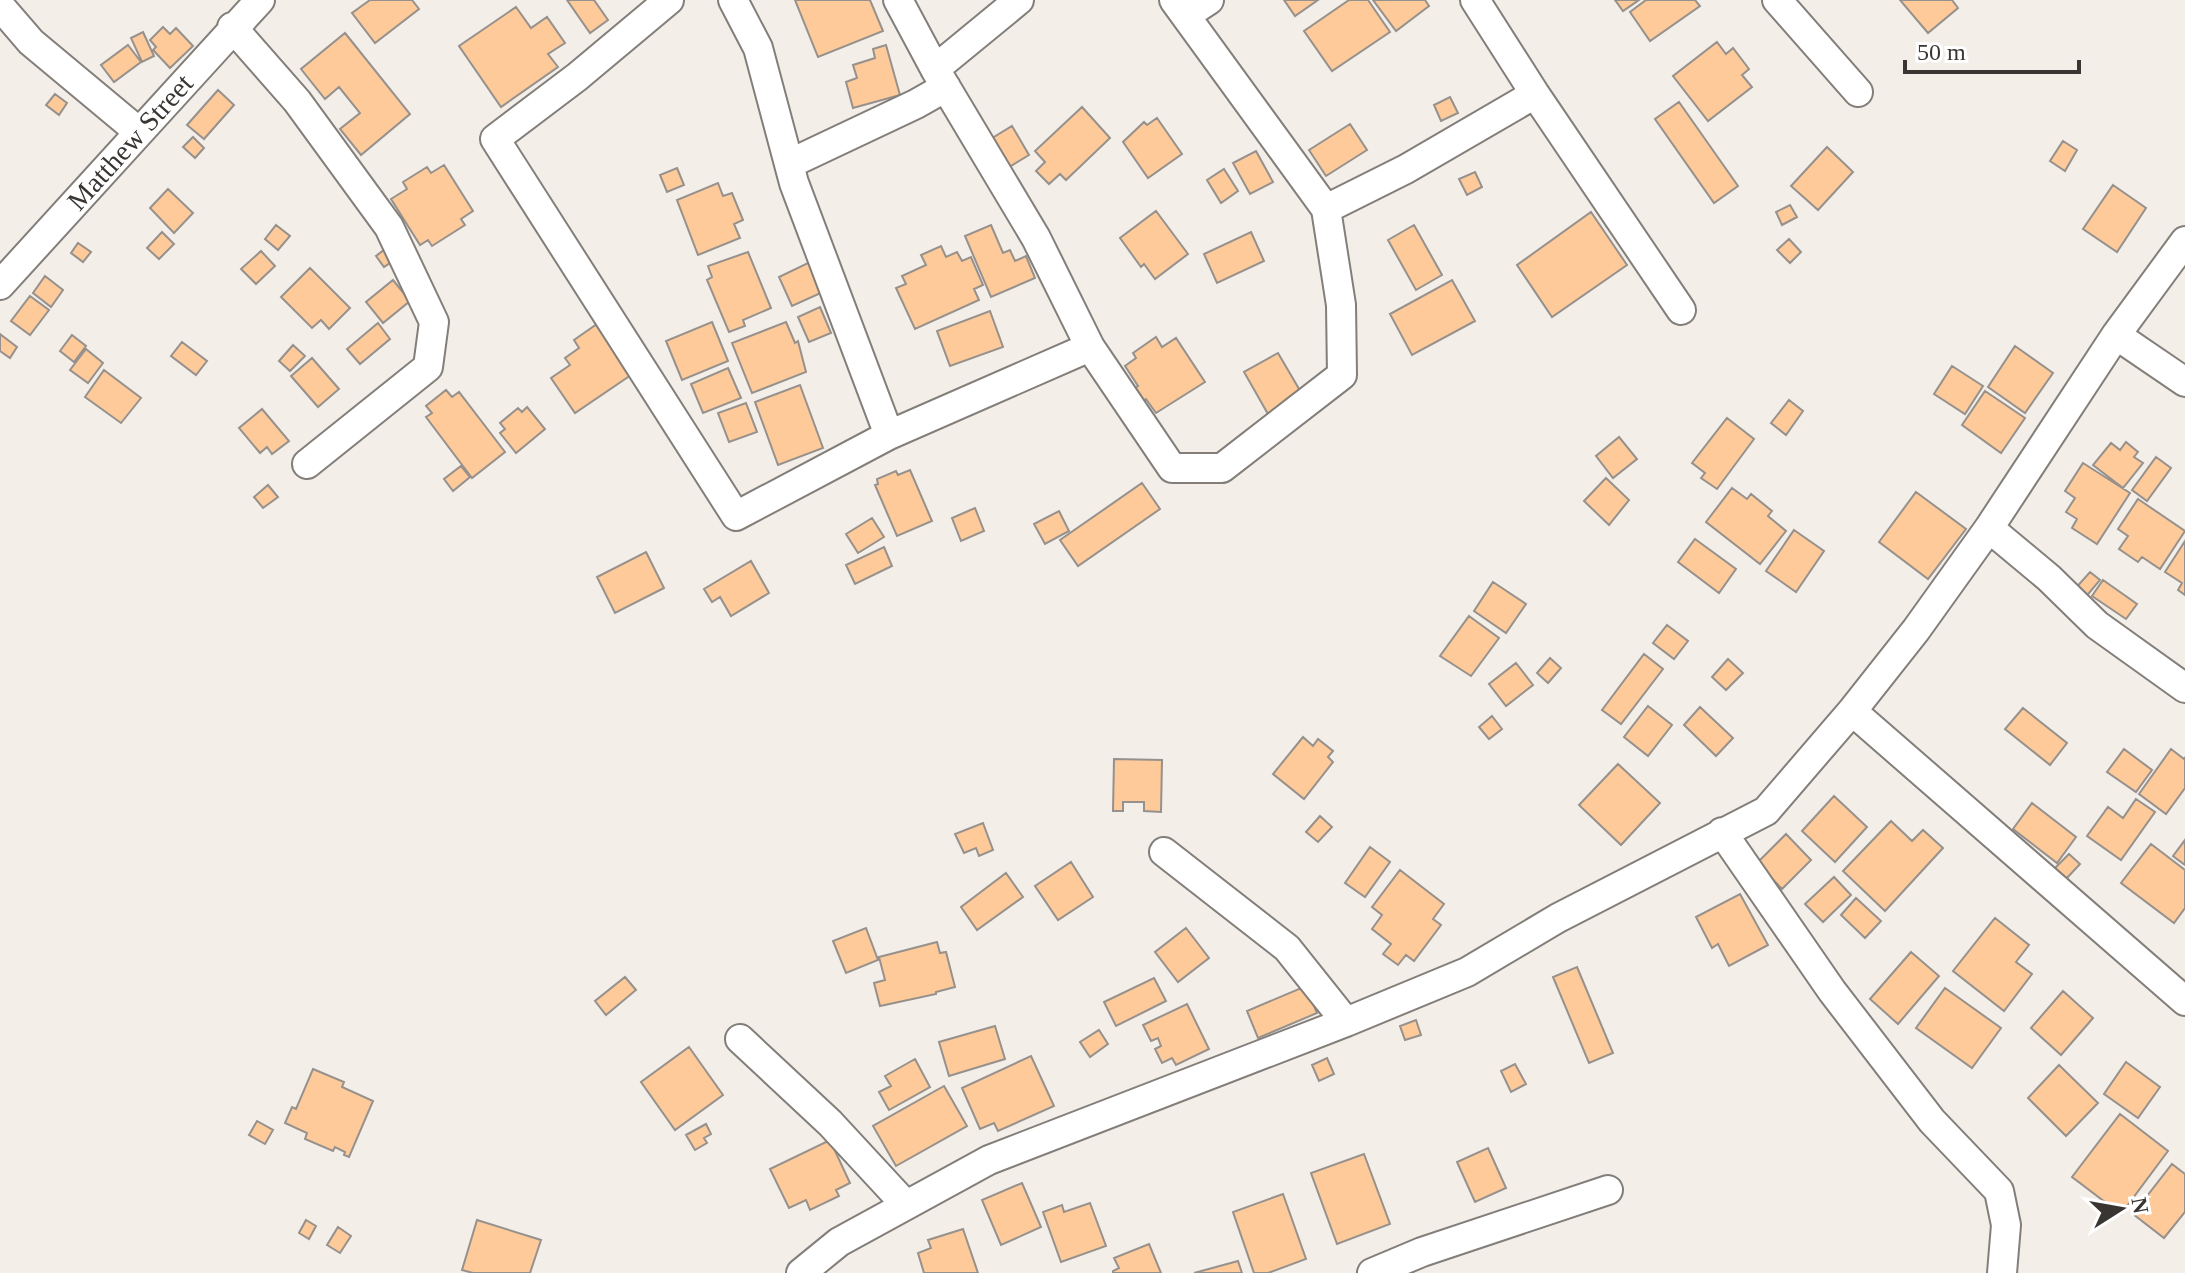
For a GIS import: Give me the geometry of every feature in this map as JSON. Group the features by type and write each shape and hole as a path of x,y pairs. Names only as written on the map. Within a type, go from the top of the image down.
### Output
{"street":[{"name":"Matthew Street","path":"0,285 232,27 260,0"},
{"path":"669,0 577,77 495,139 736,516 889,435 1090,347"},
{"path":"733,0 758,48 789,164 889,435"},
{"path":"898,0 1036,238 1090,347 1172,468 1222,468 1342,375 1341,305 1326,209 1190,5"},
{"path":"789,164 916,104 1019,0"},
{"path":"1475,0 1681,310"},
{"path":"1777,0 1858,92"},
{"path":"0,6 31,42 139,132"},
{"path":"232,27 297,101 389,227 434,322 428,367 307,464"},
{"path":"1326,209 1406,169 1535,94"},
{"path":"809,1271 839,1242 989,1160 1467,972 1558,918 1766,811 1852,711 1916,630 1989,528 2116,335 2185,241"},
{"path":"2116,335 2185,382"},
{"path":"1989,528 2049,578 2097,625 2185,688"},
{"path":"1852,711 2185,1001"},
{"path":"1722,832 1832,991 1923,1110 1999,1191 2006,1225 2002,1273"},
{"path":"1164,852 1287,948 1346,1022"},
{"path":"740,1039 830,1123 905,1204"},
{"path":"1372,1273 1422,1252 1608,1190"}],"building":[{"path":"370,0 412,0 419,9 375,43 352,13"},
{"path":"567,0 594,0 608,20 590,33"},
{"path":"795,0 870,0 883,31 818,57"},
{"path":"1284,0 1318,0 1295,16"},
{"path":"1349,0 1368,0 1390,32 1332,71 1304,31"},
{"path":"1373,0 1425,0 1429,6 1396,31"},
{"path":"1615,0 1639,0 1623,11"},
{"path":"1646,0 1695,0 1700,6 1650,41 1630,12"},
{"path":"1900,0 1952,0 1958,8 1928,33"},
{"path":"516,7 531,28 547,17 565,43 548,54 558,67 501,107 459,46"},
{"path":"163,27 170,34 176,28 193,46 170,68 153,50 156,47 150,40"},
{"path":"143,32 154,56 142,62 131,38"},
{"path":"345,33 410,114 361,155 340,129 360,113 339,87 325,99 301,69"},
{"path":"1717,42 1726,54 1733,48 1749,69 1742,75 1752,87 1708,121 1673,76"},
{"path":"128,45 141,62 114,82 101,65"},
{"path":"886,45 900,95 853,108 846,82 857,78 853,65 875,58 873,49"},
{"path":"218,90 234,105 204,139 187,125"},
{"path":"55,94 67,103 59,115 46,105"},
{"path":"1450,97 1458,113 1441,121 1434,105"},
{"path":"1679,102 1738,186 1714,203 1655,119"},
{"path":"1082,107 1110,138 1066,180 1060,174 1049,184 1036,171 1045,162 1035,151"},
{"path":"1157,118 1182,154 1148,178 1123,142 1144,122 1147,125"},
{"path":"1350,124 1367,150 1326,176 1309,150"},
{"path":"1012,126 1029,155 1006,169 989,140"},
{"path":"193,137 204,148 195,158 183,147"},
{"path":"2063,141 2077,150 2065,171 2050,161"},
{"path":"1827,147 1853,172 1818,210 1791,186"},
{"path":"1256,151 1273,182 1250,194 1233,163"},
{"path":"444,165 473,211 461,219 465,225 432,246 428,240 420,245 391,199 407,189 403,182 427,167 431,173"},
{"path":"677,168 684,185 667,192 660,175"},
{"path":"1224,169 1238,191 1221,203 1207,180"},
{"path":"1475,172 1482,187 1467,195 1459,179"},
{"path":"718,183 723,196 732,193 743,220 734,224 740,238 698,255 677,200"},
{"path":"2113,185 2146,208 2117,252 2083,229"},
{"path":"168,189 193,213 174,233 150,208"},
{"path":"1790,205 1797,217 1782,225 1776,212"},
{"path":"1156,211 1188,254 1155,279 1144,264 1141,267 1120,238"},
{"path":"1591,212 1627,265 1552,317 1517,265"},
{"path":"276,225 290,236 278,250 265,239"},
{"path":"991,225 1003,253 1010,250 1015,261 1026,256 1035,278 991,297 965,236"},
{"path":"1414,225 1442,275 1416,290 1388,240"},
{"path":"162,232 174,244 159,259 147,248"},
{"path":"1251,232 1264,261 1217,283 1204,254"},
{"path":"1789,239 1801,252 1790,263 1777,250"},
{"path":"78,243 91,252 83,262 71,253"},
{"path":"389,246 397,258 384,267 376,256"},
{"path":"941,246 946,257 957,252 962,261 971,257 983,285 974,289 979,300 915,329 896,288 906,284 902,276 926,265 921,255"},
{"path":"261,251 275,266 256,284 241,269"},
{"path":"748,252 771,308 743,320 745,326 729,332 707,280 712,277 708,266"},
{"path":"810,262 823,292 792,306 779,277"},
{"path":"310,268 350,308 329,329 321,320 312,328 281,297"},
{"path":"45,276 63,290 51,307 33,293"},
{"path":"393,280 410,301 383,323 366,302"},
{"path":"1452,280 1475,321 1412,355 1390,314"},
{"path":"30,296 49,310 30,335 11,321"},
{"path":"820,307 831,333 809,342 798,317"},
{"path":"990,311 1003,347 950,366 937,331"},
{"path":"712,322 728,361 682,380 666,341"},
{"path":"786,322 795,343 798,341 806,372 752,393 732,343"},
{"path":"378,323 390,339 360,364 347,349"},
{"path":"597,324 631,375 575,413 551,378 570,365 565,358 579,348 574,340"},
{"path":"0,334 17,347 10,358 0,351"},
{"path":"72,335 86,346 74,362 60,351"},
{"path":"1156,337 1162,347 1176,338 1205,382 1156,413 1146,399 1140,403 1131,390 1138,386 1125,366 1136,358 1133,353"},
{"path":"182,342 207,361 196,375 171,356"},
{"path":"293,345 305,356 290,371 279,361"},
{"path":"2015,346 2053,373 2025,413 1988,387"},
{"path":"86,349 103,363 88,383 70,370"},
{"path":"1278,353 1302,394 1268,414 1244,372"},
{"path":"312,358 339,389 318,407 291,376"},
{"path":"1952,366 1983,386 1965,414 1934,394"},
{"path":"728,368 741,398 703,413 691,384"},
{"path":"104,370 141,398 121,423 85,397"},
{"path":"800,385 823,448 778,465 755,402"},
{"path":"446,390 452,397 459,392 505,452 472,478 426,417 432,413 426,406"},
{"path":"1985,391 2025,418 2001,453 1962,425"},
{"path":"1789,400 1803,411 1786,435 1771,423"},
{"path":"746,403 757,432 729,442 718,413"},
{"path":"527,407 545,429 516,453 500,433 505,429 500,423 518,408 522,412"},
{"path":"262,409 289,441 272,454 267,447 260,453 239,428"},
{"path":"1727,418 1754,439 1717,489 1701,478 1705,473 1692,463"},
{"path":"1619,437 1637,459 1613,478 1596,456"},
{"path":"2126,442 2138,452 2134,457 2143,463 2123,488 2093,465 2111,443 2120,450"},
{"path":"2156,457 2171,468 2147,501 2132,490"},
{"path":"2083,463 2130,493 2097,544 2072,528 2077,519 2066,512 2075,498 2065,491"},
{"path":"461,466 470,477 453,491 444,479"},
{"path":"910,470 932,521 897,536 875,485 878,484 877,479 896,471 898,475"},
{"path":"1606,478 1629,500 1609,525 1584,501"},
{"path":"1142,483 1160,509 1078,566 1060,540"},
{"path":"268,485 278,497 263,508 254,497"},
{"path":"1732,488 1747,499 1751,494 1772,511 1768,516 1786,531 1760,564 1706,522"},
{"path":"1916,492 1966,529 1928,579 1879,542"},
{"path":"2138,499 2185,531 2160,569 2142,557 2138,562 2119,549 2128,536 2118,529"},
{"path":"975,508 984,531 961,541 952,518"},
{"path":"1059,511 1069,531 1045,544 1034,524"},
{"path":"872,518 884,537 858,553 846,534"},
{"path":"1794,530 1824,551 1796,592 1766,571"},
{"path":"1695,539 1736,569 1719,593 1678,562"},
{"path":"2185,541 2185,595 2178,590 2182,583 2165,572"},
{"path":"884,547 892,566 855,584 846,565"},
{"path":"646,552 664,588 615,613 597,577"},
{"path":"751,561 769,593 731,616 720,597 712,602 704,589"},
{"path":"2090,572 2100,580 2084,599 2074,590"},
{"path":"2103,580 2137,604 2126,619 2092,596"},
{"path":"1493,582 1526,604 1506,633 1474,611"},
{"path":"1469,616 1499,638 1471,676 1440,656"},
{"path":"1667,625 1688,641 1674,659 1653,643"},
{"path":"1644,654 1663,669 1621,724 1602,710"},
{"path":"1550,658 1561,668 1548,683 1537,673"},
{"path":"1728,659 1743,673 1726,690 1712,677"},
{"path":"1516,663 1533,685 1506,706 1489,684"},
{"path":"1648,706 1672,725 1648,756 1624,737"},
{"path":"1700,707 1733,738 1716,756 1684,725"},
{"path":"2023,708 2067,743 2050,765 2005,729"},
{"path":"1492,716 1502,729 1489,739 1479,727"},
{"path":"1303,737 1313,746 1318,739 1333,751 1328,757 1333,762 1304,799 1273,774"},
{"path":"2124,749 2152,770 2136,792 2107,772"},
{"path":"2171,749 2185,757 2185,788 2166,814 2139,794"},
{"path":"1114,759 1162,760 1161,812 1144,811 1144,802 1123,802 1123,811 1113,811"},
{"path":"1618,764 1660,803 1621,845 1579,805"},
{"path":"1834,796 1867,827 1835,862 1802,831"},
{"path":"2136,799 2155,812 2121,860 2087,836 2108,807 2123,818"},
{"path":"2032,803 2076,837 2057,863 2013,829"},
{"path":"1320,816 1332,827 1318,842 1306,832"},
{"path":"1891,821 1912,841 1923,830 1943,848 1885,911 1843,871"},
{"path":"983,823 993,850 979,856 976,848 964,853 955,834"},
{"path":"1786,834 1811,860 1782,889 1757,863"},
{"path":"2185,840 2185,865 2173,856"},
{"path":"2151,844 2185,870 2185,908 2174,923 2121,883"},
{"path":"1370,847 1390,862 1365,897 1345,883"},
{"path":"2069,854 2080,864 2066,879 2055,868"},
{"path":"1071,862 1093,897 1058,920 1035,886"},
{"path":"1400,870 1444,904 1433,919 1441,925 1414,961 1406,955 1398,965 1383,954 1391,944 1372,929 1382,915 1372,907"},
{"path":"1006,873 1023,897 977,930 961,907"},
{"path":"1834,877 1851,895 1823,922 1805,904"},
{"path":"1740,894 1768,945 1729,966 1718,944 1712,948 1696,917"},
{"path":"1856,898 1881,921 1865,938 1841,915"},
{"path":"1995,918 2029,945 2016,962 2032,974 2004,1011 1953,971"},
{"path":"866,928 878,960 846,973 833,941"},
{"path":"1186,928 1209,958 1178,982 1155,952"},
{"path":"937,942 940,953 946,952 955,987 880,1006 874,983 885,980 879,957"},
{"path":"1911,952 1939,976 1898,1024 1870,999"},
{"path":"1577,967 1613,1053 1589,1063 1553,977"},
{"path":"625,977 636,990 606,1015 595,1001"},
{"path":"1154,978 1166,1001 1116,1026 1104,1002"},
{"path":"1306,986 1317,1013 1258,1038 1247,1011"},
{"path":"1945,988 2001,1028 1972,1068 1916,1028"},
{"path":"2063,991 2093,1018 2061,1055 2031,1028"},
{"path":"1187,1004 1209,1049 1176,1065 1172,1058 1162,1063 1155,1049 1161,1046 1158,1038 1151,1041 1143,1025"},
{"path":"1416,1020 1421,1035 1405,1040 1400,1026"},
{"path":"995,1026 1005,1059 949,1076 939,1042"},
{"path":"1099,1030 1108,1044 1090,1057 1080,1042"},
{"path":"689,1047 723,1095 675,1130 641,1082"},
{"path":"1031,1056 1054,1106 998,1131 994,1123 980,1129 962,1088"},
{"path":"1327,1058 1334,1074 1319,1081 1312,1065"},
{"path":"915,1059 930,1087 889,1110 879,1092 891,1086 885,1076"},
{"path":"2126,1062 2160,1087 2138,1118 2104,1094"},
{"path":"1515,1064 1526,1084 1511,1092 1501,1071"},
{"path":"2059,1065 2098,1103 2066,1136 2028,1098"},
{"path":"313,1069 344,1082 342,1087 373,1101 349,1157 335,1147 333,1151 305,1139 307,1133 285,1123 292,1107 296,1109"},
{"path":"944,1086 967,1126 896,1166 873,1126"},
{"path":"2120,1114 2168,1151 2121,1214 2072,1177"},
{"path":"257,1121 273,1130 265,1144 249,1135"},
{"path":"706,1124 711,1134 704,1138 707,1143 695,1150 686,1135"},
{"path":"830,1140 850,1183 836,1190 839,1196 810,1210 806,1200 789,1208 770,1169"},
{"path":"1488,1148 1506,1188 1475,1202 1457,1162"},
{"path":"1364,1154 1390,1224 1337,1244 1311,1173"},
{"path":"2172,1164 2185,1174 2185,1212 2164,1238 2133,1214"},
{"path":"1022,1183 1041,1227 1001,1245 982,1200"},
{"path":"1283,1194 1306,1259 1268,1273 1254,1273 1233,1212"},
{"path":"1090,1203 1106,1246 1061,1262 1043,1212 1062,1205 1064,1212"},
{"path":"306,1220 316,1226 309,1239 299,1233"},
{"path":"477,1220 541,1240 530,1273 473,1273 462,1270"},
{"path":"338,1227 351,1236 340,1253 327,1245"},
{"path":"963,1229 978,1273 924,1273 918,1253 931,1248 928,1240"},
{"path":"1149,1244 1161,1273 1113,1273 1119,1268 1114,1258"},
{"path":"1238,1261 1242,1273 1194,1273"}]}
